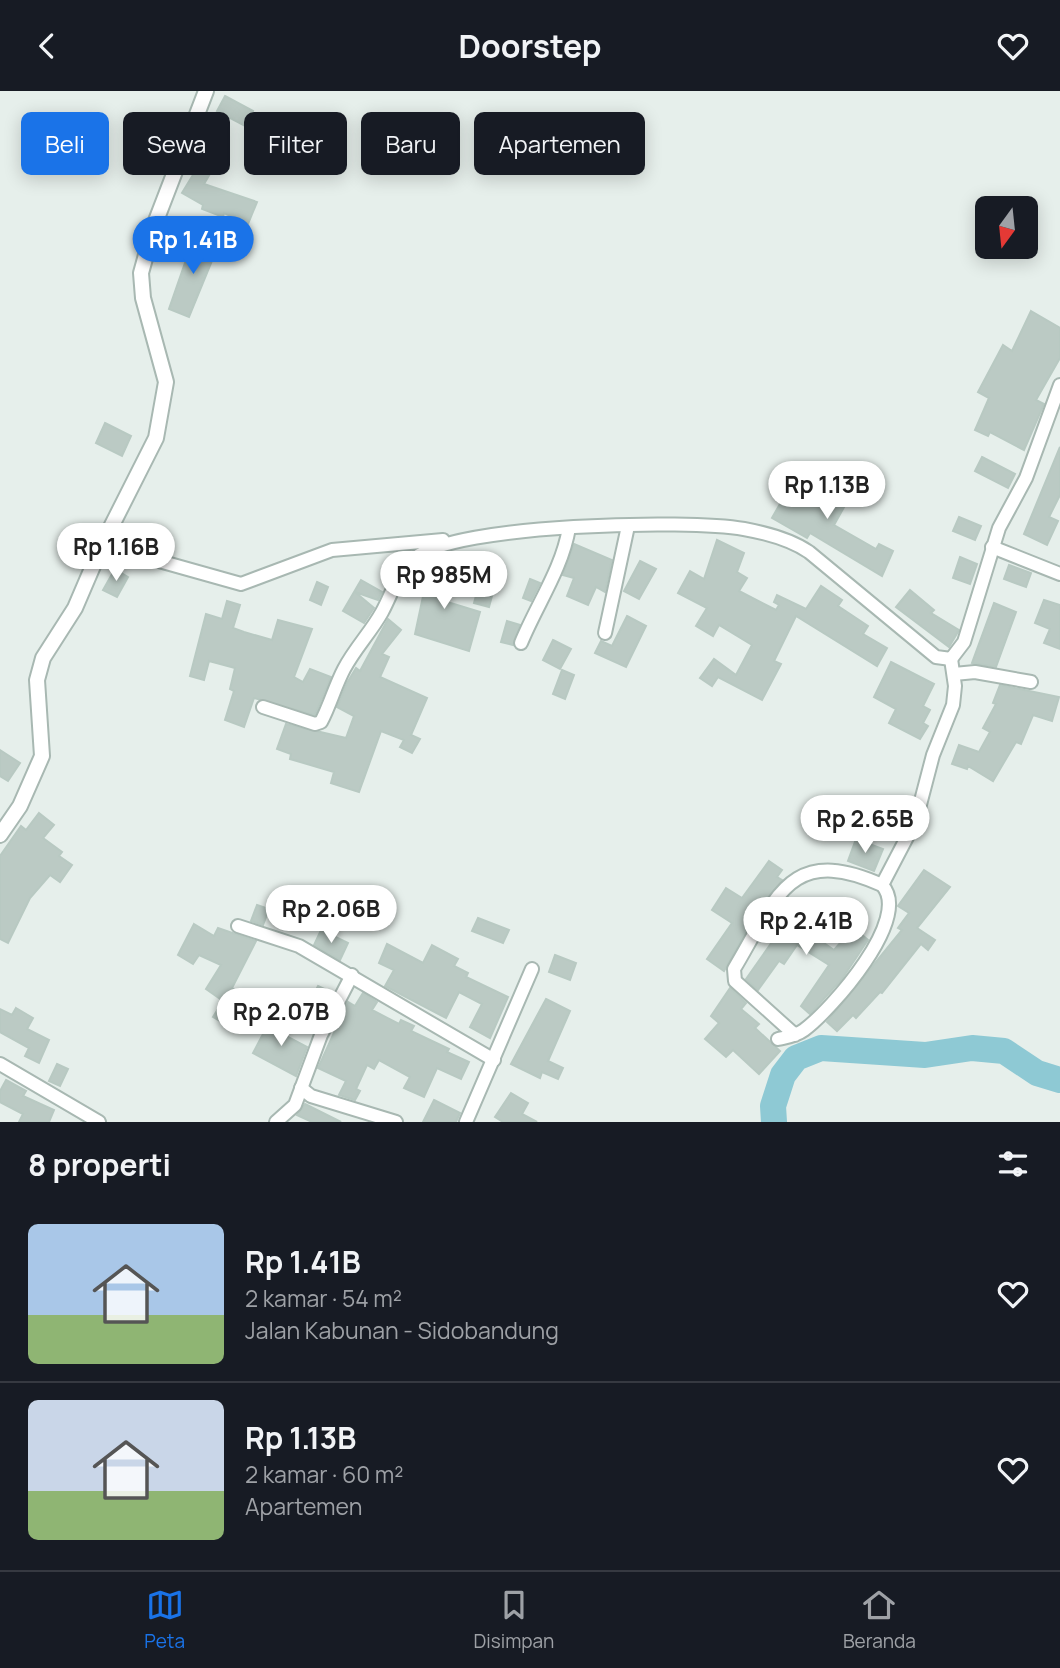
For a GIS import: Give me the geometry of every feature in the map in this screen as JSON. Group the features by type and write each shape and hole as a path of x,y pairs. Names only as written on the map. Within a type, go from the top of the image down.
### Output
{"street":[{"path":"0,835 20,806 42,757 37,680 43,658 75,608 102,544 158,431 166,382 141,289 141,273 154,226 206,91"},
{"path":"882,885 921,808 929,767 953,705 954,674 951,659 968,631 999,528 1026,478 1060,385"},
{"path":"605,633 628,526"},
{"path":"102,544 241,584 332,551 569,528 733,528 798,545 936,657 951,659"},
{"path":"521,643 540,598 562,561 569,528"},
{"path":"263,706 315,724 321,723 344,669 371,632 398,576 417,556 454,540"},
{"path":"992,547 1060,574"},
{"path":"954,674 975,671 1031,682"},
{"path":"778,1039 795,1035 814,1021 877,945 886,924 890,903 888,891 882,885 827,870 807,871 799,875 785,888 734,969 735,981 795,1035"},
{"path":"238,926 299,946 494,1060"},
{"path":"466,1122 532,969"},
{"path":"276,1122 295,1105 321,1035 352,975"},
{"path":"0,1064 99,1122"},
{"path":"302,1088 311,1096 396,1122"}],"building":[{"path":"225,96 253,111 244,112 244,125 230,118 230,112 217,111"},
{"path":"193,175 209,175 204,184 257,202 248,224 224,213 223,217 202,209 203,205 182,193"},
{"path":"194,237 218,246 189,317 169,309"},
{"path":"1031,311 1060,328 1060,358 1036,400 1044,404 1024,450 990,432 988,436 975,430 989,398 978,392 1003,345 1012,351"},
{"path":"105,423 131,436 122,456 96,443"},
{"path":"1060,447 1060,495 1049,517 1058,521 1047,545 1024,534"},
{"path":"982,457 1015,474 1008,488 975,471"},
{"path":"797,474 835,498 846,478 857,484 834,525 876,549 879,544 893,551 882,576 810,533 807,538 772,518"},
{"path":"959,517 981,526 975,540 953,531"},
{"path":"717,540 744,553 737,572 747,578 739,591 776,610 779,605 774,602 777,595 806,609 821,586 842,600 838,606 868,626 863,634 887,648 877,666 796,616 774,661 781,664 762,700 718,677 712,686 700,678 714,659 736,675 752,645 719,625 713,636 696,626 707,608 678,593 690,571 704,579"},
{"path":"574,544 612,560 605,592 596,587 588,605 567,596 574,578 563,575"},
{"path":"960,557 977,564 970,584 953,578"},
{"path":"640,561 656,569 639,599 624,591"},
{"path":"427,562 454,568 444,601 480,612 469,651 415,634 425,587 419,585"},
{"path":"1009,565 1031,573 1026,587 1004,579"},
{"path":"484,566 499,570 489,607 474,603"},
{"path":"115,569 128,577 117,597 103,590"},
{"path":"530,579 540,583 531,601 523,598"},
{"path":"361,580 382,592 378,600 355,592 374,608 364,623 343,611"},
{"path":"317,582 328,587 321,605 310,600"},
{"path":"910,590 934,610 931,613 959,630 949,647 896,607"},
{"path":"1044,600 1060,605 1060,649 1044,643 1050,629 1035,623"},
{"path":"227,601 240,605 233,628 244,632 272,640 278,620 312,629 294,677 303,682 310,669 331,677 315,715 254,698 244,727 225,720 234,691 230,689 235,668 209,661 204,680 190,676 206,614 222,619"},
{"path":"994,603 1016,612 996,667 972,663"},
{"path":"627,616 646,626 626,667 595,653 601,641 612,646"},
{"path":"388,619 401,630 382,654 389,657 380,677 427,698 411,735 420,739 412,753 400,747 404,740 381,731 359,792 331,783 334,772 290,759 291,754 277,749 286,724 346,738 354,716 337,707 347,683 356,668 360,671"},
{"path":"507,621 520,625 513,645 501,642"},
{"path":"553,640 571,649 560,669 543,660"},
{"path":"891,662 934,684 923,706 930,710 923,723 928,726 920,739 889,723 896,709 874,697"},
{"path":"562,670 574,675 565,699 553,694"},
{"path":"1000,685 1059,697 1052,721 1033,715 1021,744 1016,742 993,781 968,766 967,769 952,764 959,745 979,752 990,732 983,728 996,704 993,703"},
{"path":"0,750 20,763 8,781 0,776"},
{"path":"39,813 54,825 43,838 62,852 59,856 72,865 60,882 50,875 30,898 8,943 0,939 0,856 21,826 26,830"},
{"path":"856,839 883,849 874,871 848,861"},
{"path":"769,861 782,870 777,877 782,880 754,916 724,971 707,959 732,923 712,910 726,888 742,898"},
{"path":"924,870 950,887 917,928 935,940 928,950 921,944 882,993 880,992 856,1018 853,1015 837,1031 827,1022 902,930 898,928 909,913 898,906"},
{"path":"257,905 269,909 263,925 251,921"},
{"path":"778,911 834,950 850,932 858,939 861,934 868,940 842,979 810,1014 801,1006 829,965 797,945 784,964 779,961 758,990 746,979 772,942 763,935"},
{"path":"478,918 509,930 503,943 472,931"},
{"path":"194,924 214,936 218,928 256,941 232,988 256,1003 238,1032 213,1017 223,1001 206,989 221,965 199,955 193,964 178,955"},
{"path":"321,930 348,943 340,960 314,945"},
{"path":"387,944 423,963 432,945 458,959 454,966 468,973 466,977 508,997 490,1038 470,1027 482,1004 459,992 446,1018 385,986 394,970 379,963"},
{"path":"555,955 576,963 570,980 549,972"},
{"path":"318,986 333,993 318,1021 304,1013"},
{"path":"730,988 746,1003 741,1009 759,1024 755,1028 780,1051 759,1074 733,1050 726,1057 705,1039 719,1023 711,1016"},
{"path":"363,993 377,1002 372,1010 399,1024 401,1020 414,1026 411,1031 469,1062 461,1079 437,1068 424,1097 404,1088 410,1077 379,1060 374,1069 367,1065 356,1089 360,1091 355,1100 339,1095 346,1081 318,1068 348,1002 355,1006"},
{"path":"546,999 570,1011 548,1061 563,1068 558,1079 542,1072 540,1078 511,1064"},
{"path":"16,1008 33,1018 27,1029 49,1040 39,1063 25,1056 29,1048 0,1032 0,1009 12,1015"},
{"path":"272,1017 291,1027 286,1036 307,1047 296,1076 253,1053"},
{"path":"57,1064 68,1069 60,1086 49,1081"},
{"path":"6,1080 26,1091 23,1096 54,1110 49,1122 19,1122 23,1114 0,1102 0,1091"},
{"path":"511,1093 528,1103 522,1114 537,1122 503,1122 495,1117"},
{"path":"434,1100 460,1113 456,1122 423,1122"},
{"path":"305,1104 341,1122 312,1122 297,1115"}],"waterway":[{"path":"774,1122 773,1106 783,1075 796,1058 821,1048 925,1055 972,1048 1004,1051 1037,1073 1060,1080"}]}
